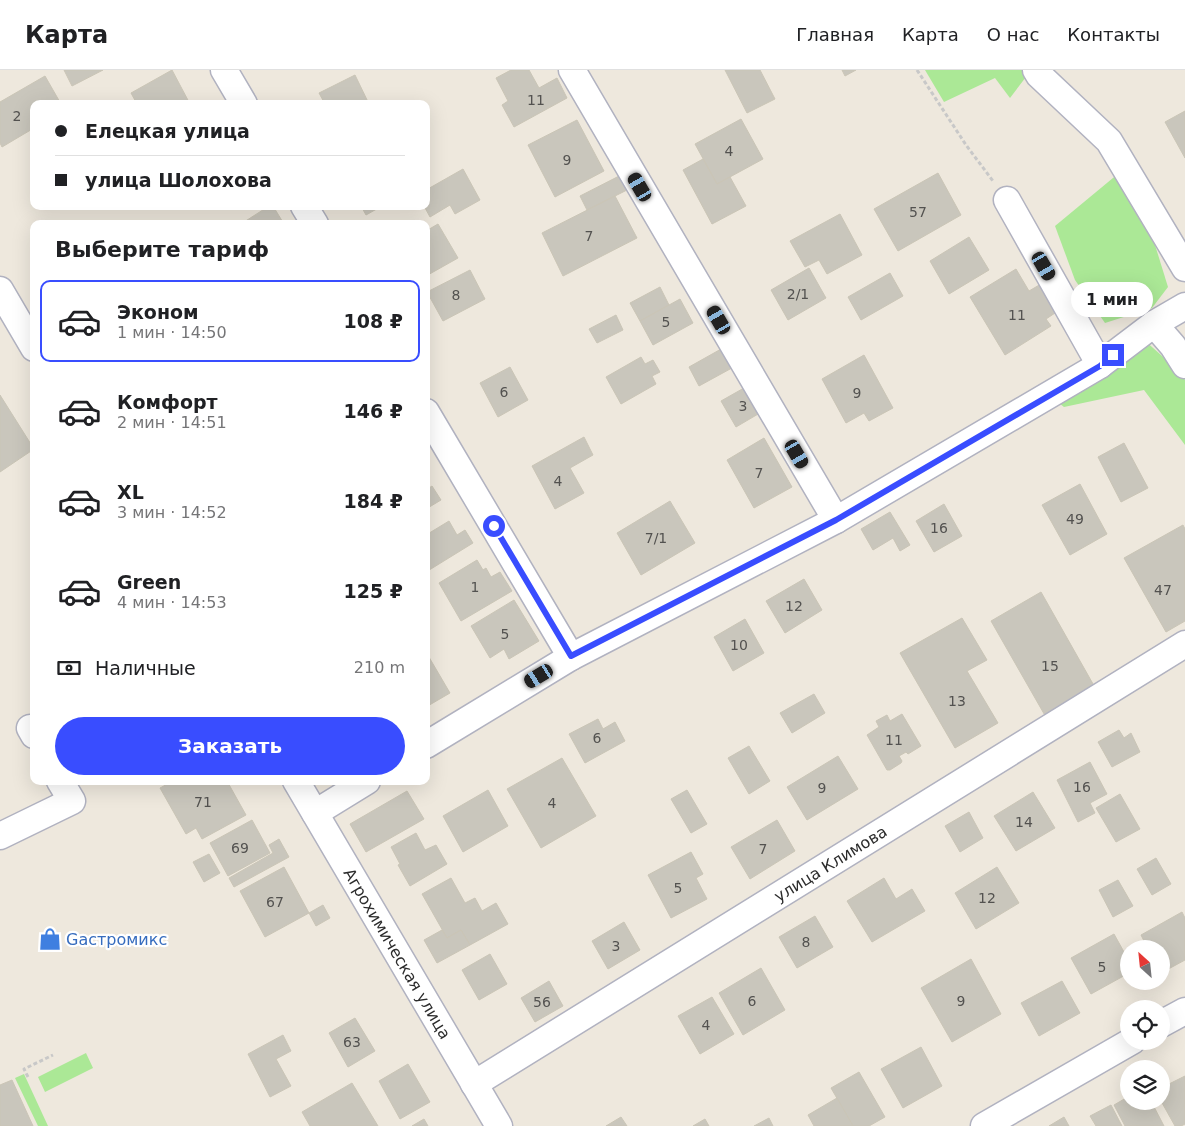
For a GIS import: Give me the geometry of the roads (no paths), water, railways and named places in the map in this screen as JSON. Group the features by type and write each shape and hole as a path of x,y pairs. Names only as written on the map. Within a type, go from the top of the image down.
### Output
{"street":[{"path":"224,70 242,100"},
{"path":"572,70 836,520"},
{"path":"1036,70 1039,75 1109,140 1185,268"},
{"path":"1007,200 1100,366"},
{"path":"0,290 30,341"},
{"path":"430,743 571,656 836,520 1100,366 1154,324 1185,306"},
{"path":"1154,324 1173,346 1185,365"},
{"path":"430,419 571,656"},
{"name":"улица Климова","path":"474,1084 1185,644"},
{"path":"0,836 72,801 62,785"},
{"name":"Агрохимическая улица","path":"298,785 499,1126"},
{"path":"315,813 360,785"},
{"path":"1170,1019 1185,1011"},
{"path":"984,1126 1120,1048"}],"place":[{"name":"Gастромикс","path":"50,939"}]}
